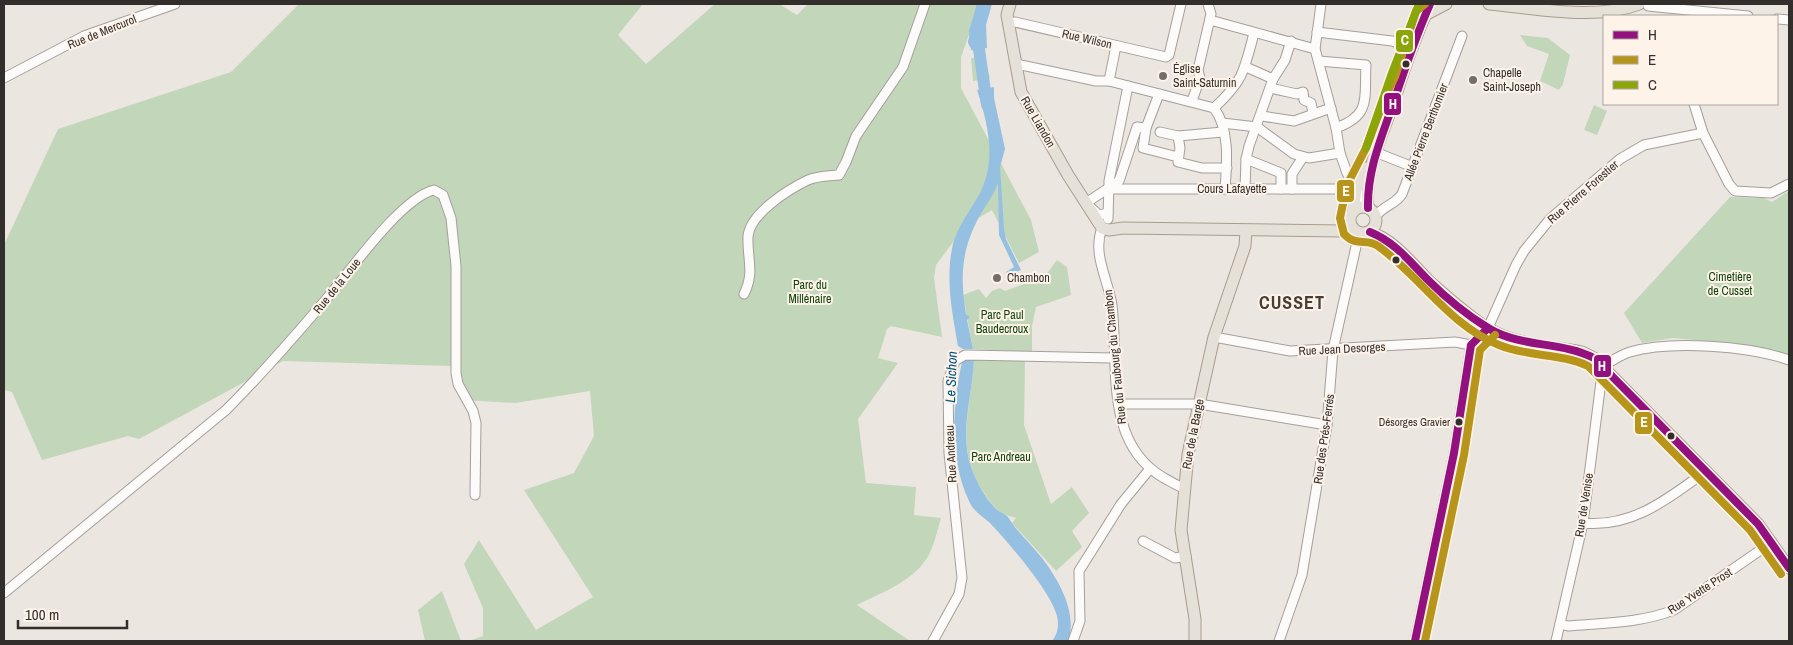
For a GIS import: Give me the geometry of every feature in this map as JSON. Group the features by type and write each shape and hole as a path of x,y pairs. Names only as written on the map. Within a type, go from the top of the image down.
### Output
{"main road":[{"name":"Rue Liandon","path":"1010,4 1007,15 1021,92 1086,203 1106,220"},
{"path":"1372,213 1368,179 1375,152 1394,100 1404,81 1427,9 1446,4"},
{"path":"1489,4 1594,13 1644,5"},
{"path":"1357,225 1356,189 1375,152"},
{"path":"1357,225 1362,207 1372,213 1430,281 1488,328 1502,336 1582,352 1594,358 1758,524 1789,568"},
{"path":"1357,225 1372,213"},
{"path":"1106,220 1123,228 1246,231 1331,231 1343,225 1357,225 1381,235 1415,265"},
{"name":"Rue de la Barge","path":"1195,641 1195,618 1181,530 1188,454 1214,337 1245,246 1246,231"}],"street":[{"name":"Rue de Mercurol","path":"4,78 84,36 175,4"},
{"path":"744,294 749,284 751,264 748,236 755,220 776,199 810,179 839,175 856,136 903,67 925,4"},
{"name":"Rue Wilson","path":"1009,23 1015,22 1166,57 1169,55 1182,4"},
{"path":"1192,101 1200,78 1198,70 1211,14 1208,4"},
{"path":"1321,4 1315,49 1336,128 1340,153 1356,189 1372,213"},
{"path":"1644,5 1654,15"},
{"path":"1644,5 1739,15"},
{"path":"1210,20 1315,49"},
{"path":"1317,32 1392,41 1413,48"},
{"path":"1214,108 1236,88 1246,67 1254,33"},
{"name":"Allée Pierre Berthomier","path":"1372,213 1396,203 1402,194 1462,36"},
{"path":"1245,189 1246,160 1272,84 1285,60 1291,41"},
{"path":"1108,81 1116,46"},
{"path":"1319,61 1366,65 1363,107 1353,122 1336,128"},
{"path":"1016,64 1096,81 1108,81 1214,108 1223,128 1227,168 1225,189"},
{"path":"1246,67 1272,84 1298,94 1303,92 1304,100 1311,103 1313,113"},
{"name":"Rue du Faubourg du Chambon","path":"1128,86 1109,189 1106,220 1099,243 1100,263 1111,302 1113,358 1124,432 1131,448 1149,470 1184,488"},
{"path":"1160,94 1146,128 1143,148 1174,156"},
{"path":"1694,105 1703,133 1729,184 1735,191 1771,193 1789,184"},
{"path":"1262,116 1294,121 1331,108"},
{"path":"1086,203 1119,181 1137,127 1146,128"},
{"path":"1160,132 1178,136 1223,128 1257,127 1294,154 1303,157 1309,158 1340,153"},
{"name":"Rue Pierre Forestier","path":"1471,346 1488,328 1520,258 1550,219 1620,159 1644,145 1703,133"},
{"path":"1178,136 1180,148 1178,162 1202,168 1227,168"},
{"path":"1375,152 1413,167"},
{"path":"1292,189 1292,174 1303,157"},
{"path":"1246,160 1281,173 1282,189"},
{"name":"Cours Lafayette","path":"1109,189 1356,189"},
{"name":"Rue de la Loue","path":"4,594 226,410 257,380 394,219 424,192 434,190 443,195 451,218 457,298 456,373 458,384 473,411 476,423 475,495"},
{"name":"Rue des Prés-Ferrés","path":"1278,641 1302,575 1327,425 1333,350 1357,225"},
{"path":"1415,641 1454,453 1471,346 1502,336"},
{"name":"Rue Jean Desorges","path":"1214,337 1290,351 1455,342 1471,346"},
{"path":"1603,366 1632,351 1690,345 1729,348 1789,360"},
{"name":"Rue Andreau","path":"933,641 961,586 949,453 948,381 955,361 965,355 1113,358"},
{"name":"Rue de Venise","path":"1556,641 1583,523 1603,366"},
{"path":"1120,404 1199,404 1327,425"},
{"path":"1073,641 1080,621 1079,570 1122,504 1149,470"},
{"path":"1583,523 1620,521 1636,517 1654,508 1706,471"},
{"path":"1144,540 1175,558 1186,556"},
{"name":"Rue Yvette Prost","path":"1560,624 1568,626 1617,621 1661,615 1674,610 1772,542"}],"green space":[{"name":"Parc du Millénaire","path":"299,4 643,4 618,35 646,64 715,4 779,4 797,15 808,4 980,4 961,57 961,88 1031,220 1039,252 1019,263 992,210 965,226 936,265 934,278 942,337 891,326 887,329 878,358 898,363 858,419 866,483 916,487 914,515 941,518 932,549 921,566 905,580 857,605 910,641 469,641 483,636 483,608 464,564 479,540 536,630 593,597 524,490 574,473 594,436 590,391 515,403 464,400 454,384 451,366 283,361 139,439 128,436 42,460 12,392 4,390 4,245 58,129 231,72"},
{"path":"1520,35 1548,38 1570,55 1563,84 1559,90 1540,81 1549,54 1527,46"},
{"path":"984,56 990,78 973,81 971,58"},
{"path":"1594,105 1607,111 1597,135 1584,130"},
{"name":"Cimetière de Cusset","path":"1789,191 1789,355 1723,343 1673,338 1642,343 1624,313 1730,197 1764,198 1772,202"},
{"name":"Parc Paul Baudecroux","path":"1057,260 1067,267 1071,295 1036,307 1032,326 1032,352 973,349 963,295 979,289 986,298 992,291 1000,288 1005,291 1045,276"},
{"name":"Parc Andreau","path":"974,358 1025,361 1024,425 1051,504 1072,487 1089,513 1072,531 1082,547 1056,571 1012,523 1016,518 1004,514 994,507 975,476 969,460 967,443 968,410"},
{"path":"442,591 461,641 425,641 418,610"}],"water":[{"path":"977,4 992,4 986,25 987,48 971,50 969,31"},
{"path":"994,87 994,98 1005,149 1000,167 1004,229 1006,239 1021,270 1008,275 1006,272 1014,267 999,235 998,183 973,229 965,253 963,288 966,314 970,317 967,320 973,349 963,349 958,346 952,308 949,282 951,257 957,232 983,187 987,173 989,160 988,132 977,90"},
{"path":"963,358 974,358 966,426 966,440 971,467 978,484 988,500 996,509 1008,517 1055,576 1069,609 1071,620 1068,641 1052,641 1057,632 1058,619 1047,594 1007,542 973,508 963,485 955,449 954,431 956,393"}],"waterway":[{"name":"Le Sichon","path":"983,4 974,42 979,49 987,105"}],"transit line":[{"name":"C","path":"1366,148 1392,73 1419,4"},
{"name":"E","path":"1425,4 1416,11 1395,77 1385,97 1366,148 1347,185 1340,218 1344,234 1353,240 1378,246 1408,271 1450,313 1481,337 1521,352 1567,359 1588,366 1750,530 1781,574"},
{"name":"H","path":"1368,208 1370,180 1376,153 1411,52 1430,4"},
{"name":"H","path":"1370,232 1395,247 1449,300 1488,328 1514,339 1568,349 1594,358 1758,524 1789,568"},
{"name":"H","path":"1415,641 1454,453 1471,345 1488,328"},
{"name":"E","path":"1425,641 1464,455 1480,350 1495,335"}],"place":[{"name":"Église Saint-Saturnin","path":"1163,76"},
{"name":"Chapelle Saint-Joseph","path":"1473,80"},
{"name":"Chambon","path":"997,278"},
{"name":"Désorges Gravier","path":"1459,422"}],"district":[{"name":"CUSSET","path":"1292,302"}]}
